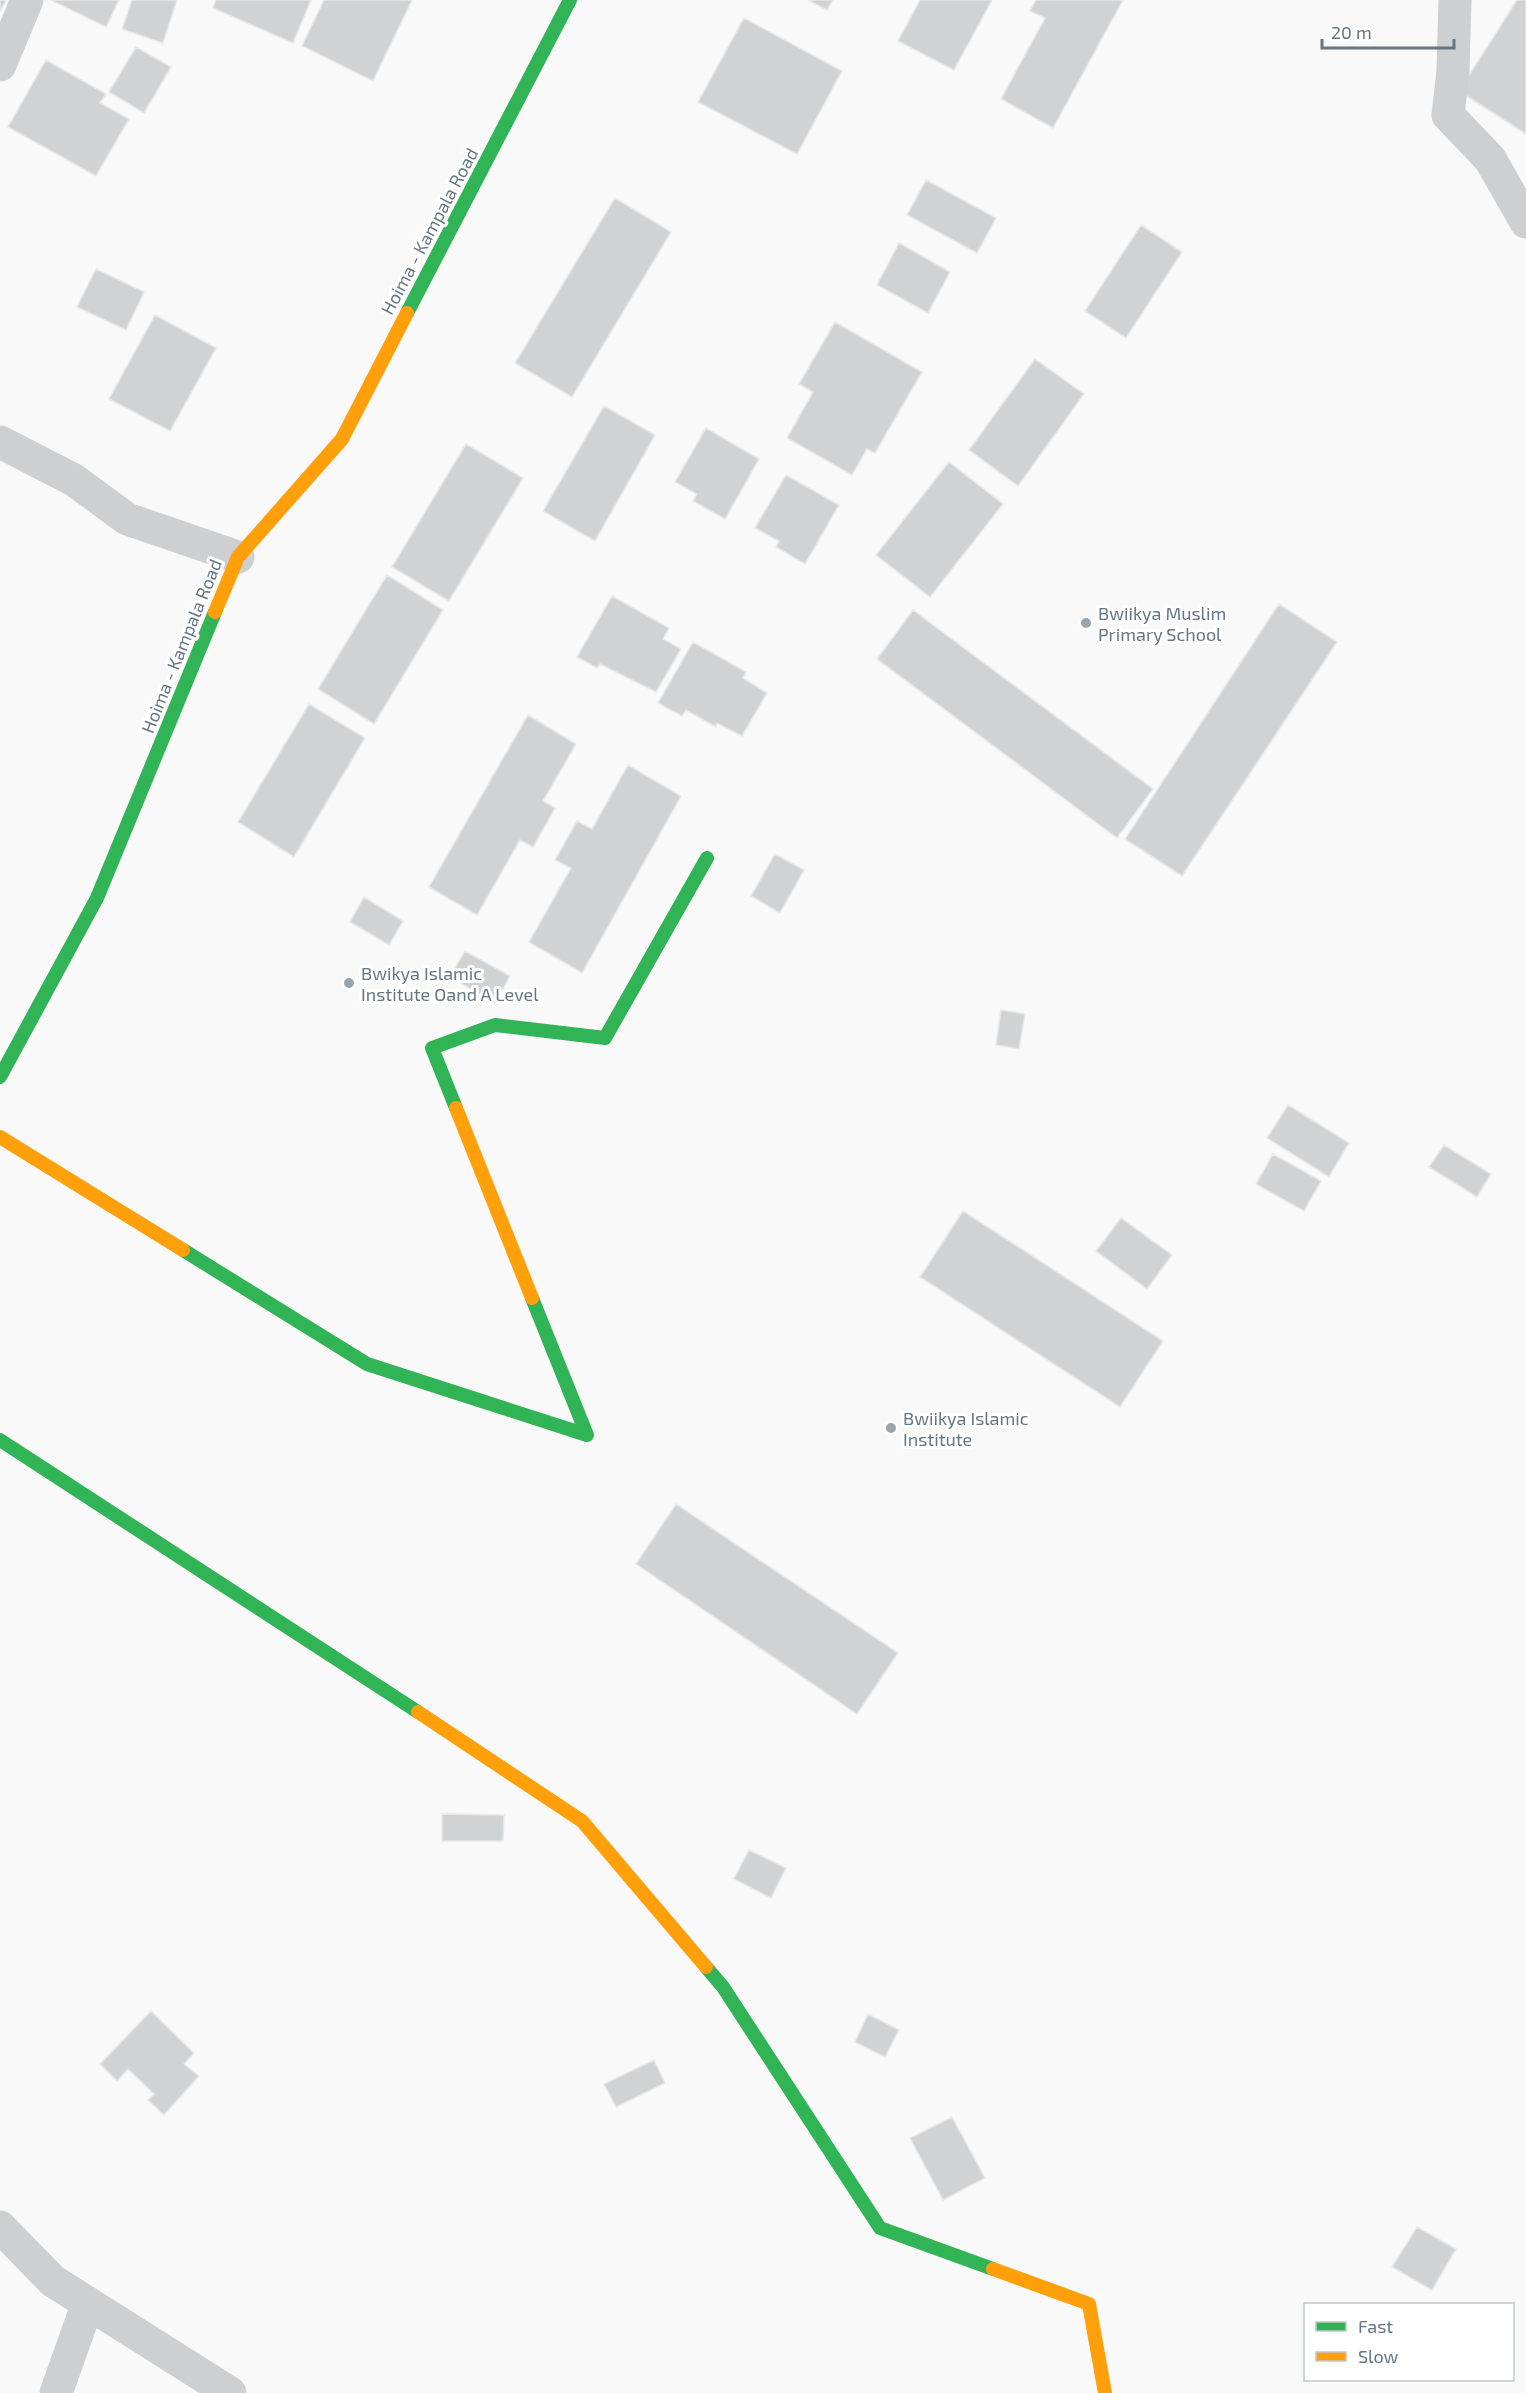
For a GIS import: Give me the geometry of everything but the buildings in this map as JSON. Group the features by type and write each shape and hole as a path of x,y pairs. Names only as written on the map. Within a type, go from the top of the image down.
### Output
{"street":[{"path":"0,65 27,0"},
{"name":"Hoima - Kampala Road","path":"0,1077 97,898 237,557 342,439 570,0"},
{"path":"1455,0 1453,71 1448,115 1490,159 1526,222"},
{"path":"0,442 74,480 127,519 237,557"},
{"path":"0,1137 367,1364 587,1435 432,1048 495,1025 605,1038 707,858"},
{"path":"0,1440 582,1821 723,1987 880,2228 1089,2304 1105,2393"},
{"path":"0,2227 53,2281 230,2393"},
{"path":"56,2393 88,2303"}],"traffic: fast":[{"path":"407,313 570,0"},
{"path":"0,1077 97,898 215,612"},
{"path":"456,1108 432,1048 495,1025 605,1038 707,858"},
{"path":"183,1250 367,1364 587,1435 532,1298"},
{"path":"0,1440 418,1712"},
{"path":"706,1967 723,1987 880,2228 993,2269"}],"traffic: slow":[{"path":"215,612 238,557 342,439 407,313"},
{"path":"456,1108 532,1298"},
{"path":"0,1137 183,1250"},
{"path":"418,1712 582,1821 706,1967"},
{"path":"993,2269 1089,2304 1105,2393"}],"place":[{"name":"Bwiikya Muslim Primary School","path":"1086,623"},
{"name":"Bwikya Islamic Institute Oand A Level","path":"349,983"},
{"name":"Bwiikya Islamic Institute","path":"891,1428"}]}
